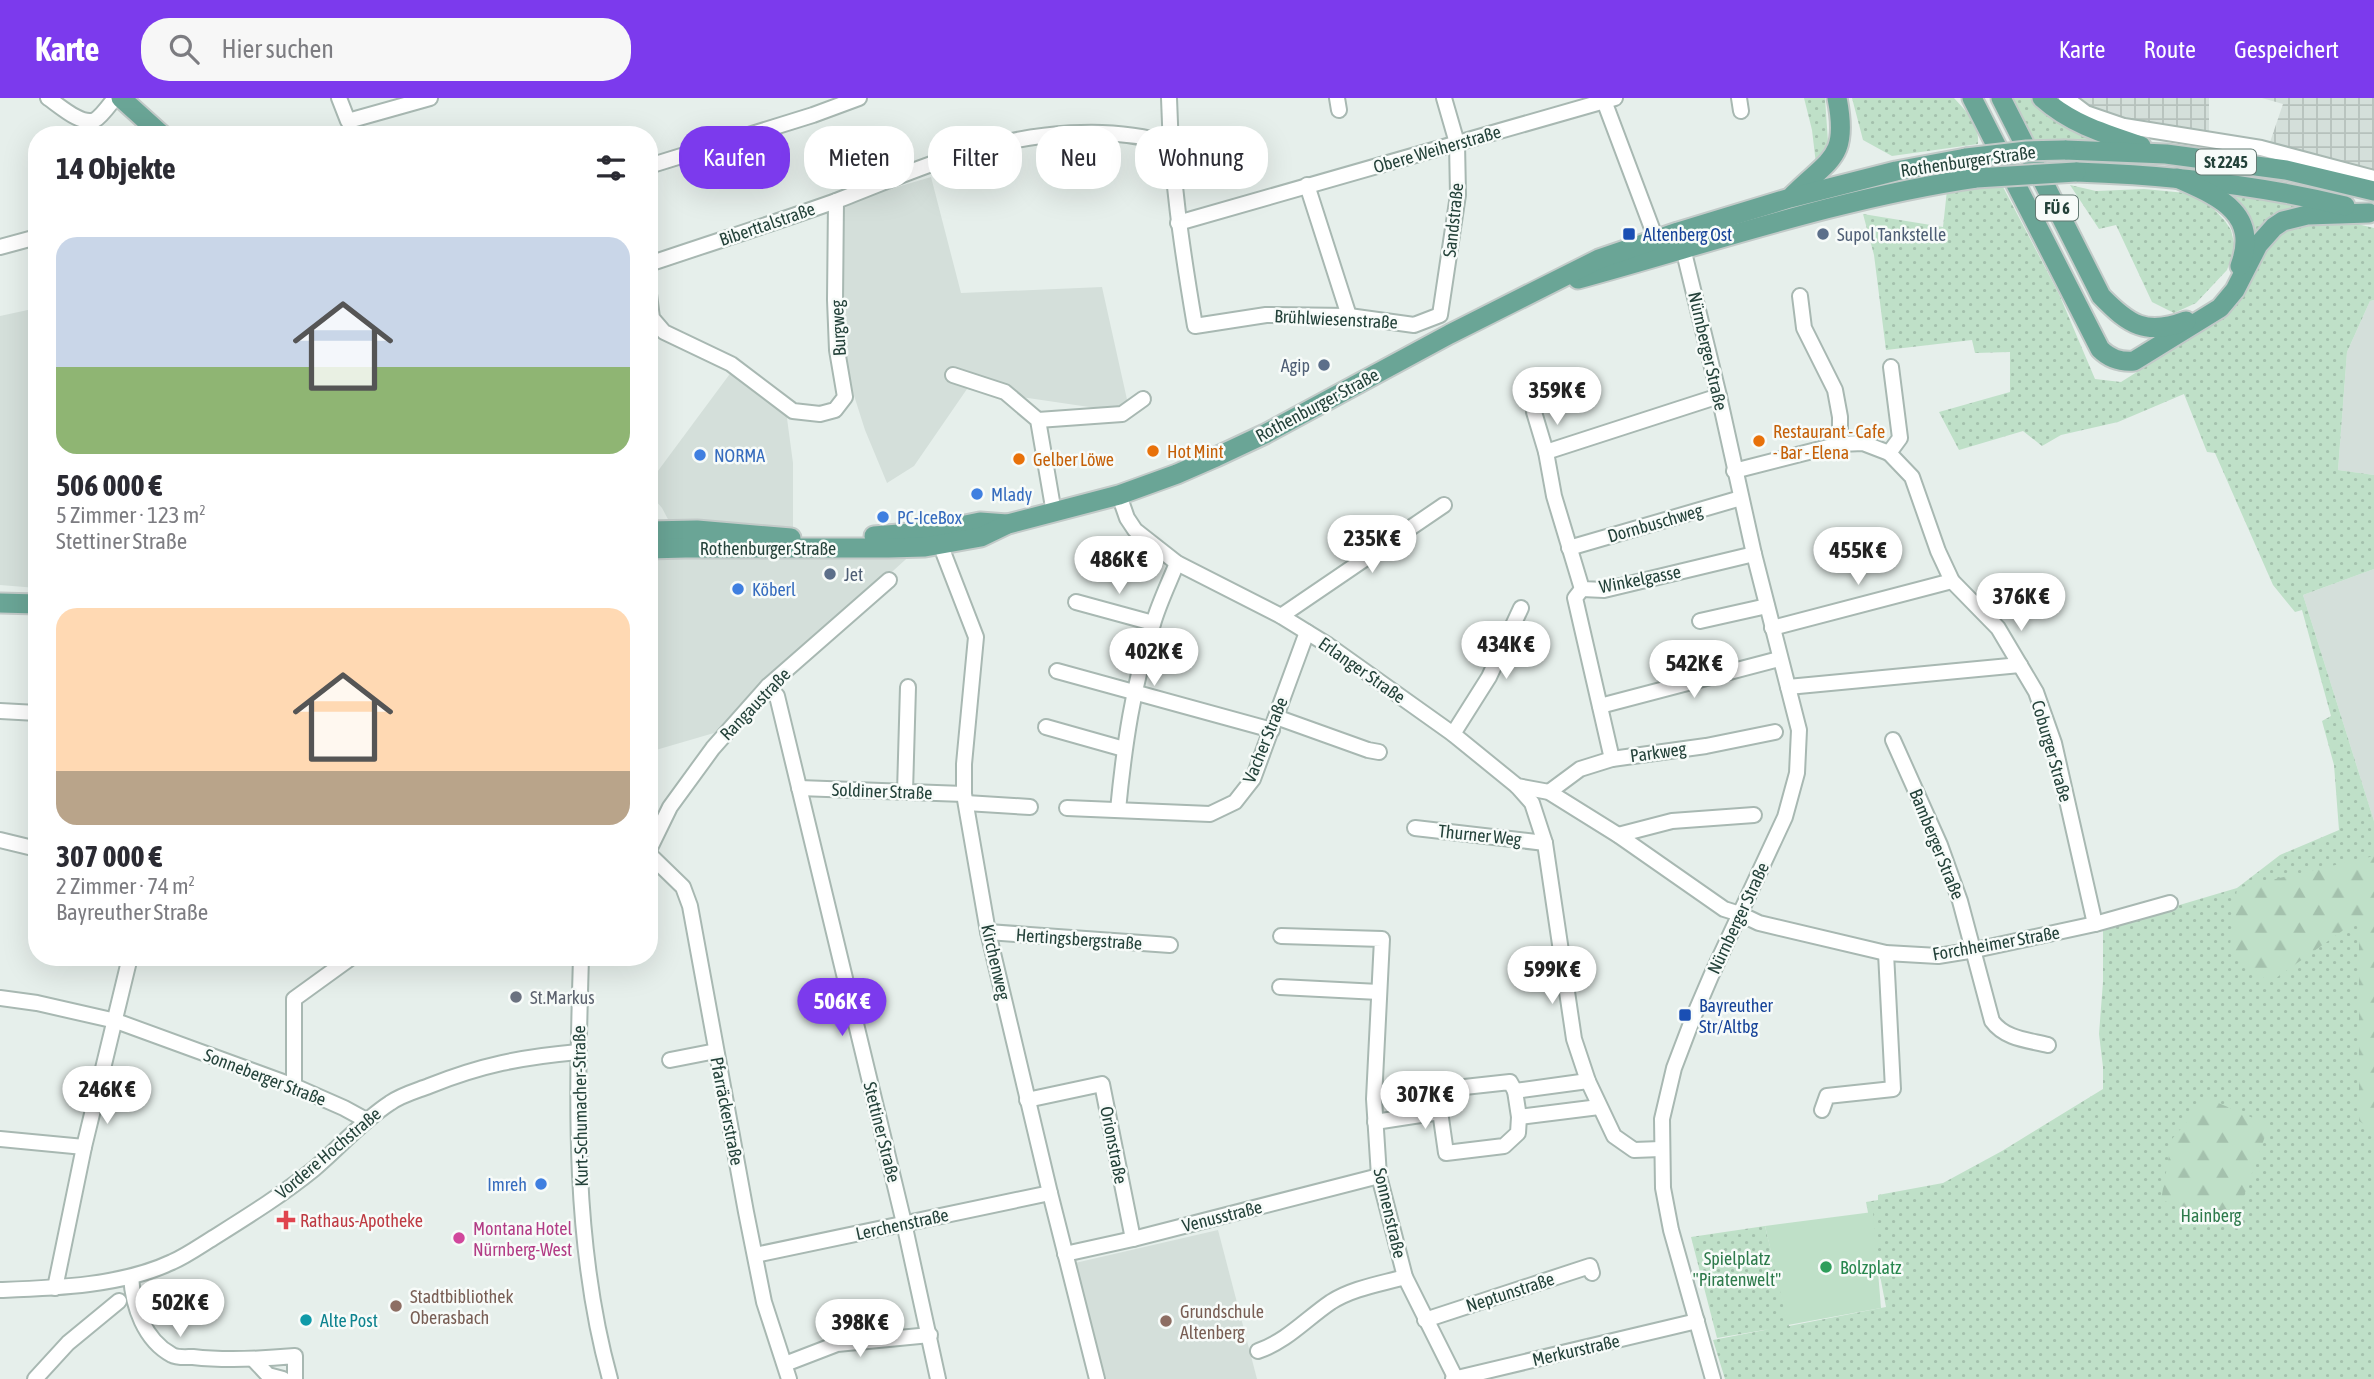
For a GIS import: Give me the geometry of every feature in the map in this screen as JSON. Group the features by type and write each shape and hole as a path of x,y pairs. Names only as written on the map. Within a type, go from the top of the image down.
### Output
{"main road":[{"path":"121,98 152,126"},
{"path":"1790,198 1827,165 1837,149 1842,125 1837,98"},
{"name":"FÜ 6","path":"1972,98 2100,349 2118,360 2134,361 2220,308 2235,290 2252,255 2265,236 2283,221 2307,215 2372,208"},
{"name":"FÜ 6","path":"2000,98 2101,296 2121,316 2133,323 2162,328 2187,321 2218,300 2234,281 2243,259 2245,238 2237,217 2223,200 2177,178"},
{"path":"2042,98 2079,124 2166,154"},
{"name":"Rothenburger Straße","path":"658,549 888,548 940,544 981,537 1008,524 1119,495 1177,474 1265,434 1450,334 1599,259 1659,247 1790,198 1896,171 1966,158 2027,151 2166,154 2286,170 2374,191"},
{"name":"Rothenburger Straße","path":"1681,240 1976,178 2076,172 2236,184 2372,208"},
{"name":"Rothenburger Straße","path":"658,531 697,530 828,538 936,531 980,522 1008,524"},
{"path":"0,603 28,604"}],"street":[{"path":"48,98 89,121 97,119 115,98"},
{"path":"339,98 348,121 430,98"},
{"path":"658,163 859,98"},
{"name":"Brühlwiesenstraße","path":"1169,98 1170,126"},
{"name":"Sandstraße","path":"1414,324 1440,316 1458,195 1457,143 1444,98"},
{"path":"2066,98 2086,113 2124,126 2261,148 2374,178"},
{"path":"1608,99 1659,247"},
{"name":"Obere Weiherstraße","path":"1178,223 1608,99"},
{"name":"Biberttalstraße","path":"658,261 836,201 961,154 1019,140 1082,133 1135,135"},
{"path":"1307,185 1349,316"},
{"name":"Brühlwiesenstraße","path":"1175,189 1195,326 1266,315 1349,316 1414,324"},
{"name":"Burgweg","path":"658,325 664,332 731,364 793,411 820,414 835,410 845,397 837,350 836,201"},
{"path":"0,247 28,239"},
{"name":"Nürnberger Straße","path":"1681,240 1779,659 1799,730 1797,773 1785,817 1711,976 1674,1068 1662,1119 1663,1188 1671,1230 1713,1379"},
{"path":"1800,296 1804,328 1835,390 1840,417 1840,444"},
{"path":"1734,471 1840,444 1863,443 1889,453 1900,438 1891,367"},
{"path":"953,375 1005,392 1038,420 1054,513"},
{"path":"1546,452 1719,396"},
{"path":"1038,420 1122,414 1143,399"},
{"name":"Winkelgasse","path":"1534,412 1546,452 1554,496 1582,589 1604,590 1754,554"},
{"name":"Coburger Straße","path":"1889,453 1912,477 1938,551 1952,581 1998,628 2036,692 2051,731 2095,924"},
{"name":"Erlanger Straße","path":"1119,495 1127,518 1135,530 1177,563 1281,616 1328,645 1453,734 1517,786 1549,792 1618,835 1724,909 1741,914"},
{"name":"Dornbuschweg","path":"1569,548 1741,498"},
{"path":"1281,616 1444,505"},
{"name":"Kirchenweg","path":"940,544 976,637 964,764 965,798 988,932 1097,1379"},
{"path":"1118,810 1124,749 1135,692 1153,623 1177,563"},
{"name":"Rangaustraße","path":"658,833 670,807 713,748 768,686 889,580"},
{"path":"1772,628 1952,581"},
{"path":"1582,589 1576,598 1612,759"},
{"path":"1076,602 1153,623"},
{"path":"1700,621 1767,606"},
{"path":"1453,734 1489,677 1521,608"},
{"name":"Vacher Straße","path":"1066,808 1210,814 1235,802 1253,779 1307,632"},
{"path":"1600,706 1779,659"},
{"path":"1788,687 2020,665"},
{"path":"1057,671 1135,692 1274,723 1379,752"},
{"name":"Stettiner Straße","path":"768,686 777,696 904,1223 938,1379"},
{"path":"905,792 908,687"},
{"path":"0,711 28,713"},
{"path":"1046,727 1124,749"},
{"name":"Parkweg","path":"1549,792 1580,769 1612,759 1775,732"},
{"name":"Bamberger Straße","path":"1894,740 1940,845 1975,950 1993,1021 1999,1030 2009,1035 2048,1045"},
{"path":"1517,786 1532,803 1545,843 1574,1039 1588,1081 1614,1136 1634,1150 1661,1149"},
{"name":"Soldiner Straße","path":"799,788 905,792 965,798"},
{"path":"965,798 1030,807"},
{"path":"1618,835 1672,821 1754,815"},
{"name":"Thurner Weg","path":"1415,828 1545,843"},
{"path":"0,840 28,847"},
{"name":"Pfarräckerstraße","path":"658,861 683,887 690,906 764,1301 789,1379"},
{"name":"Forchheimer Straße","path":"1741,914 1759,923 1886,953 1938,956 2095,924 2170,903"},
{"name":"Hertingsbergstraße","path":"988,932 1170,945"},
{"name":"Sonnenstraße","path":"1281,936 1382,939 1374,1099 1379,1176 1405,1277 1455,1379"},
{"path":"1822,1110 1827,1096 1893,1089 1886,953"},
{"path":"55,1288 84,1147 128,966"},
{"path":"295,1086 294,999 340,966"},
{"name":"Kurt-Schumacher-Straße","path":"581,966 578,1132 582,1220 597,1334 610,1379"},
{"path":"1280,987 1379,992"},
{"name":"Sonneberger Straße","path":"0,998 37,1003 116,1021 295,1086 366,1120"},
{"path":"670,1060 716,1051"},
{"name":"Vordere Hochstraße","path":"0,1290 55,1288 131,1277 172,1262 262,1208 316,1168 366,1120 393,1101 459,1073 494,1063 530,1056 578,1052"},
{"path":"1515,1090 1588,1081"},
{"path":"1510,1082 1515,1090 1519,1117 1518,1133 1504,1146 1446,1153 1437,1090 1510,1082"},
{"name":"Orionstraße","path":"1027,1100 1102,1084 1133,1239"},
{"path":"1519,1117 1599,1107"},
{"path":"1375,1122 1440,1112"},
{"path":"0,1139 84,1147"},
{"name":"Venusstraße","path":"1065,1254 1379,1176"},
{"name":"Lerchenstraße","path":"755,1255 1050,1194"},
{"name":"Neptunstraße","path":"1424,1320 1590,1266 1592,1273"},
{"path":"131,1277 139,1316 152,1338 173,1356 217,1360 295,1356 295,1379"},
{"path":"1258,1351 1276,1345 1332,1302 1351,1292 1405,1277"},
{"path":"35,1379 68,1343 119,1301"},
{"name":"Merkurstraße","path":"1455,1379 1697,1321"},
{"path":"785,1364 837,1343 930,1335"},
{"path":"253,1359 268,1375 284,1379"}],"shaded area":[{"path":"2073,98 2209,98 2209,133 2124,121 2096,111"},
{"path":"2262,98 2374,98 2374,175 2269,145 2283,104"},
{"path":"928,178 928,189 934,189 961,293 1102,287 1130,413 967,389 914,466 887,483 865,430 843,361 838,257 840,204 891,189 914,189 914,182"},
{"path":"2374,300 2374,475 2338,470 2347,352 2370,301"},
{"path":"28,310 28,587 0,585 0,316"},
{"path":"732,371 786,411 793,463 793,544 915,551 714,733 658,749 658,554 686,553 658,503 658,471"},
{"path":"2374,569 2374,821 2303,595"},
{"name":"Grundschule Altenberg","path":"1218,1230 1257,1379 1106,1379 1075,1263"}],"green space":[{"path":"1804,98 1825,98 1828,142 1816,164 1812,130"},
{"path":"1852,98 1954,98 1974,125 1978,144 1892,156 1863,140"},
{"path":"2011,98 2035,98 2115,142 2033,141"},
{"path":"2070,185 2096,191 2144,189 2186,193 2206,201 2231,230 2235,247 2227,270 2196,303 2174,313 2152,302 2116,225 2099,229"},
{"name":"Hainberg","path":"2003,187 2059,294 2095,379 2121,382 2199,333 2234,297 2277,230 2332,218 2374,228 2374,300 2370,301 2347,352 2338,470 2374,475 2374,569 2303,595 2374,821 2374,1379 1725,1379 1713,1340 1770,1329 1717,1338 1691,1237 1765,1226 1789,1326 1886,1307 1866,1202 1878,1200 1878,1195 1943,1183 2002,1151 2103,1089 2099,1034 2103,931 2237,888 2280,855 2339,830 2334,765 2322,721 2331,716 2302,610 2295,612 2273,585 2215,453 2207,452 2184,394 2118,422 2061,435 2042,446 2023,431 1959,450 1939,412 2010,392 2010,352 1975,353 1972,340 1886,350 1874,255 1863,214 1943,227 1947,190"},
{"path":"2222,192 2311,206 2256,239"},
{"path":"2374,856 2374,1131 2359,1121 2359,919 2269,983 2230,946 2237,888"},
{"path":"2207,1098 2269,1125 2234,1224 2161,1200 2172,1139"},
{"name":"Bolzplatz","path":"1873,1212 1881,1308 1788,1325 1765,1226"}],"place":[{"name":"Altenberg Ost","path":"1629,234"},
{"name":"Supol Tankstelle","path":"1823,234"},
{"name":"Agip","path":"1324,365"},
{"name":"Restaurant - Cafe - Bar - Elena","path":"1759,441"},
{"name":"Hot Mint","path":"1153,451"},
{"name":"NORMA","path":"700,455"},
{"name":"Gelber Löwe","path":"1019,459"},
{"name":"Mlady","path":"977,494"},
{"name":"PC-IceBox","path":"883,517"},
{"name":"Jet","path":"830,574"},
{"name":"Köberl","path":"738,589"},
{"name":"St.Markus","path":"516,997"},
{"name":"Bayreuther Str/Altbg","path":"1685,1015"},
{"name":"Imreh","path":"541,1184"},
{"name":"Rathaus-Apotheke","path":"286,1220"},
{"name":"Montana Hotel Nürnberg-West","path":"459,1238"},
{"name":"Bolzplatz","path":"1826,1267"},
{"name":"Stadtbibliothek Oberasbach","path":"396,1306"},
{"name":"Alte Post","path":"306,1320"},
{"name":"Grundschule Altenberg","path":"1166,1321"}],"park label":[{"name":"Spielplatz \"Piratenwelt\"","path":"1737,1268"}]}
